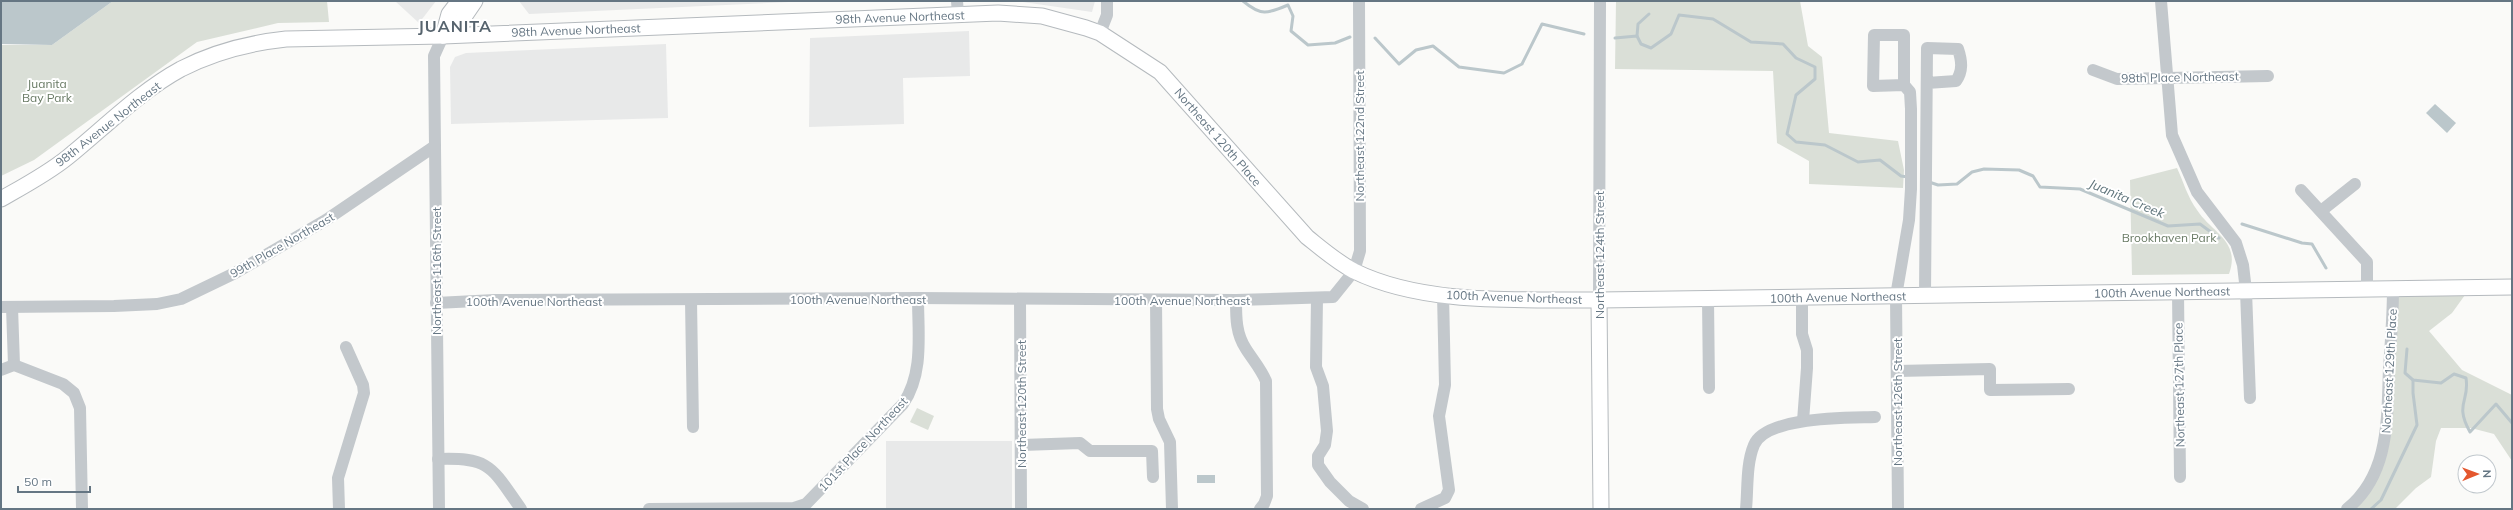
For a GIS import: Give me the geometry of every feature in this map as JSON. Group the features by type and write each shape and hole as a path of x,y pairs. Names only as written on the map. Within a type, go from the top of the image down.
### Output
{"main road":[{"path":"443,36 449,14 459,1"},
{"path":"443,36 460,23 475,1"},
{"name":"98th Avenue Northeast","path":"1,199 38,179 67,158 135,101 165,79 197,62 228,50 286,39 443,36 958,7 998,13 1042,16 1100,34"},
{"name":"Northeast 120th Place","path":"1100,34 1160,72 1307,237 1332,257 1354,271"},
{"name":"100th Avenue Northeast","path":"1354,271 1408,289 1443,294 1485,298 1599,300 2512,287"},
{"name":"Northeast 124th Street","path":"1599,300 1601,509"}],"street":[{"path":"1100,34 1107,15 1107,1"},
{"name":"Northeast 122nd Street","path":"1354,271 1360,250 1359,1"},
{"name":"Northeast 124th Street","path":"1599,300 1600,1"},
{"path":"2161,1 2172,135 2197,192 2236,243 2243,265 2246,291 2250,398"},
{"path":"1904,34 1904,85 1873,86 1874,35 1904,34"},
{"name":"Northeast 116th Street","path":"439,509 434,56 443,36"},
{"name":"98th Place Northeast","path":"2093,70 2117,79 2167,76 2268,76"},
{"path":"1925,295 1926,83"},
{"name":"Northeast 126th Street","path":"1898,509 1896,296 1911,189 1910,92 1904,85"},
{"name":"99th Place Northeast","path":"6,307 114,306 157,304 181,299 202,291 326,220 435,146"},
{"path":"2321,211 2355,184"},
{"path":"2302,190 2367,262 2367,288"},
{"name":"100th Avenue Northeast","path":"436,303 495,300 918,298 1236,300 1316,298 1333,297 1354,271"},
{"name":"Northeast 129th Place","path":"2347,509 2362,496 2378,467 2386,437 2393,288"},
{"name":"Northeast 127th Place","path":"2178,292 2180,477"},
{"path":"1421,509 1445,498 1449,490 1439,416 1445,385 1443,294"},
{"path":"1802,297 1802,334 1807,350 1803,421"},
{"name":"101st Place Northeast","path":"649,509 794,508 806,504 903,404 912,390 917,374 918,298"},
{"path":"1316,298 1316,367 1323,386 1327,431 1325,445 1318,456 1318,465 1330,482 1344,496 1362,509"},
{"name":"Northeast 120th Street","path":"1020,299 1022,445 1021,509"},
{"path":"1708,299 1710,388"},
{"path":"691,300 693,427"},
{"path":"1156,300 1157,409 1159,420 1170,442 1172,509"},
{"path":"1236,300 1238,332 1245,349 1260,368 1266,381 1267,496 1260,509"},
{"path":"6,307 14,365"},
{"path":"339,509 338,478 364,393 363,385 346,347"},
{"path":"1,370 14,365 63,384 74,393 80,408 82,509"},
{"path":"1897,371 1990,369 1990,390 2069,389"},
{"path":"1746,509 1750,464 1754,445 1758,438 1779,428 1803,421 1875,417"},
{"path":"1022,445 1080,443 1090,451 1152,451 1153,477"},
{"path":"438,459 461,458 482,462 502,481 521,509"}],"shaded area":[{"path":"1,1 113,1 52,45 1,44"},
{"path":"395,1 436,1 419,23"},
{"path":"519,1 810,1 529,14"},
{"path":"1016,1 1095,1 1092,12"},
{"path":"969,31 970,76 903,78 904,124 809,127 810,38"},
{"path":"666,44 668,118 451,124 450,67 455,57 466,53"},
{"path":"2435,104 2456,123 2447,133 2426,113"},
{"path":"886,441 1012,441 1012,509 886,509"},
{"path":"1197,475 1215,475 1215,483 1197,483"}],"green space":[{"name":"Juanita Bay Park","path":"113,1 327,1 329,22 278,23 197,42 34,160 1,176 1,45 52,45"},
{"path":"1616,1 1800,1 1808,46 1822,57 1829,133 1898,141 1904,170 1903,188 1809,184 1809,161 1777,143 1773,71 1615,69"},
{"name":"Brookhaven Park","path":"2177,168 2188,195 2194,205 2203,218 2228,245 2232,263 2229,274 2132,275 2130,180"},
{"path":"2393,288 2470,288 2452,313 2429,331 2462,370 2512,395 2512,461 2494,434 2471,428 2441,428 2436,441 2431,477 2416,488 2395,509 2347,509 2378,467"},
{"path":"917,408 934,416 928,430 910,422"}],"waterway":[{"name":"Juanita Creek","path":"1243,1 1249,6 1264,12 1269,12 1288,5 1293,16 1291,31 1308,45 1335,43 1350,37"},
{"path":"1637,36 1638,24 1649,14"},
{"name":"Juanita Creek","path":"1615,38 1637,36 1641,44 1651,48 1671,34 1679,15 1713,19 1751,42 1783,44 1796,58 1815,67 1815,79 1796,95 1787,134 1796,142 1825,145 1858,162 1880,160 1901,176 1908,177"},
{"name":"Juanita Creek","path":"1375,38 1399,64 1416,50 1433,46 1459,67 1504,73 1522,64 1542,24 1584,34"},
{"name":"Juanita Creek","path":"1929,182 1938,185 1957,184 1972,172 1984,169 2019,170 2033,176 2040,187 2080,189 2168,226 2200,224 2219,238"},
{"name":"Juanita Creek","path":"2242,224 2302,243 2312,244 2326,268"},
{"name":"Juanita Creek","path":"2407,349 2405,373 2413,380 2441,383 2454,374 2466,378 2467,386 2463,415 2470,432 2496,404 2512,423"},
{"path":"2371,509 2381,500 2417,425 2413,380"}],"district":[{"name":"JUANITA","path":"455,26"}]}
